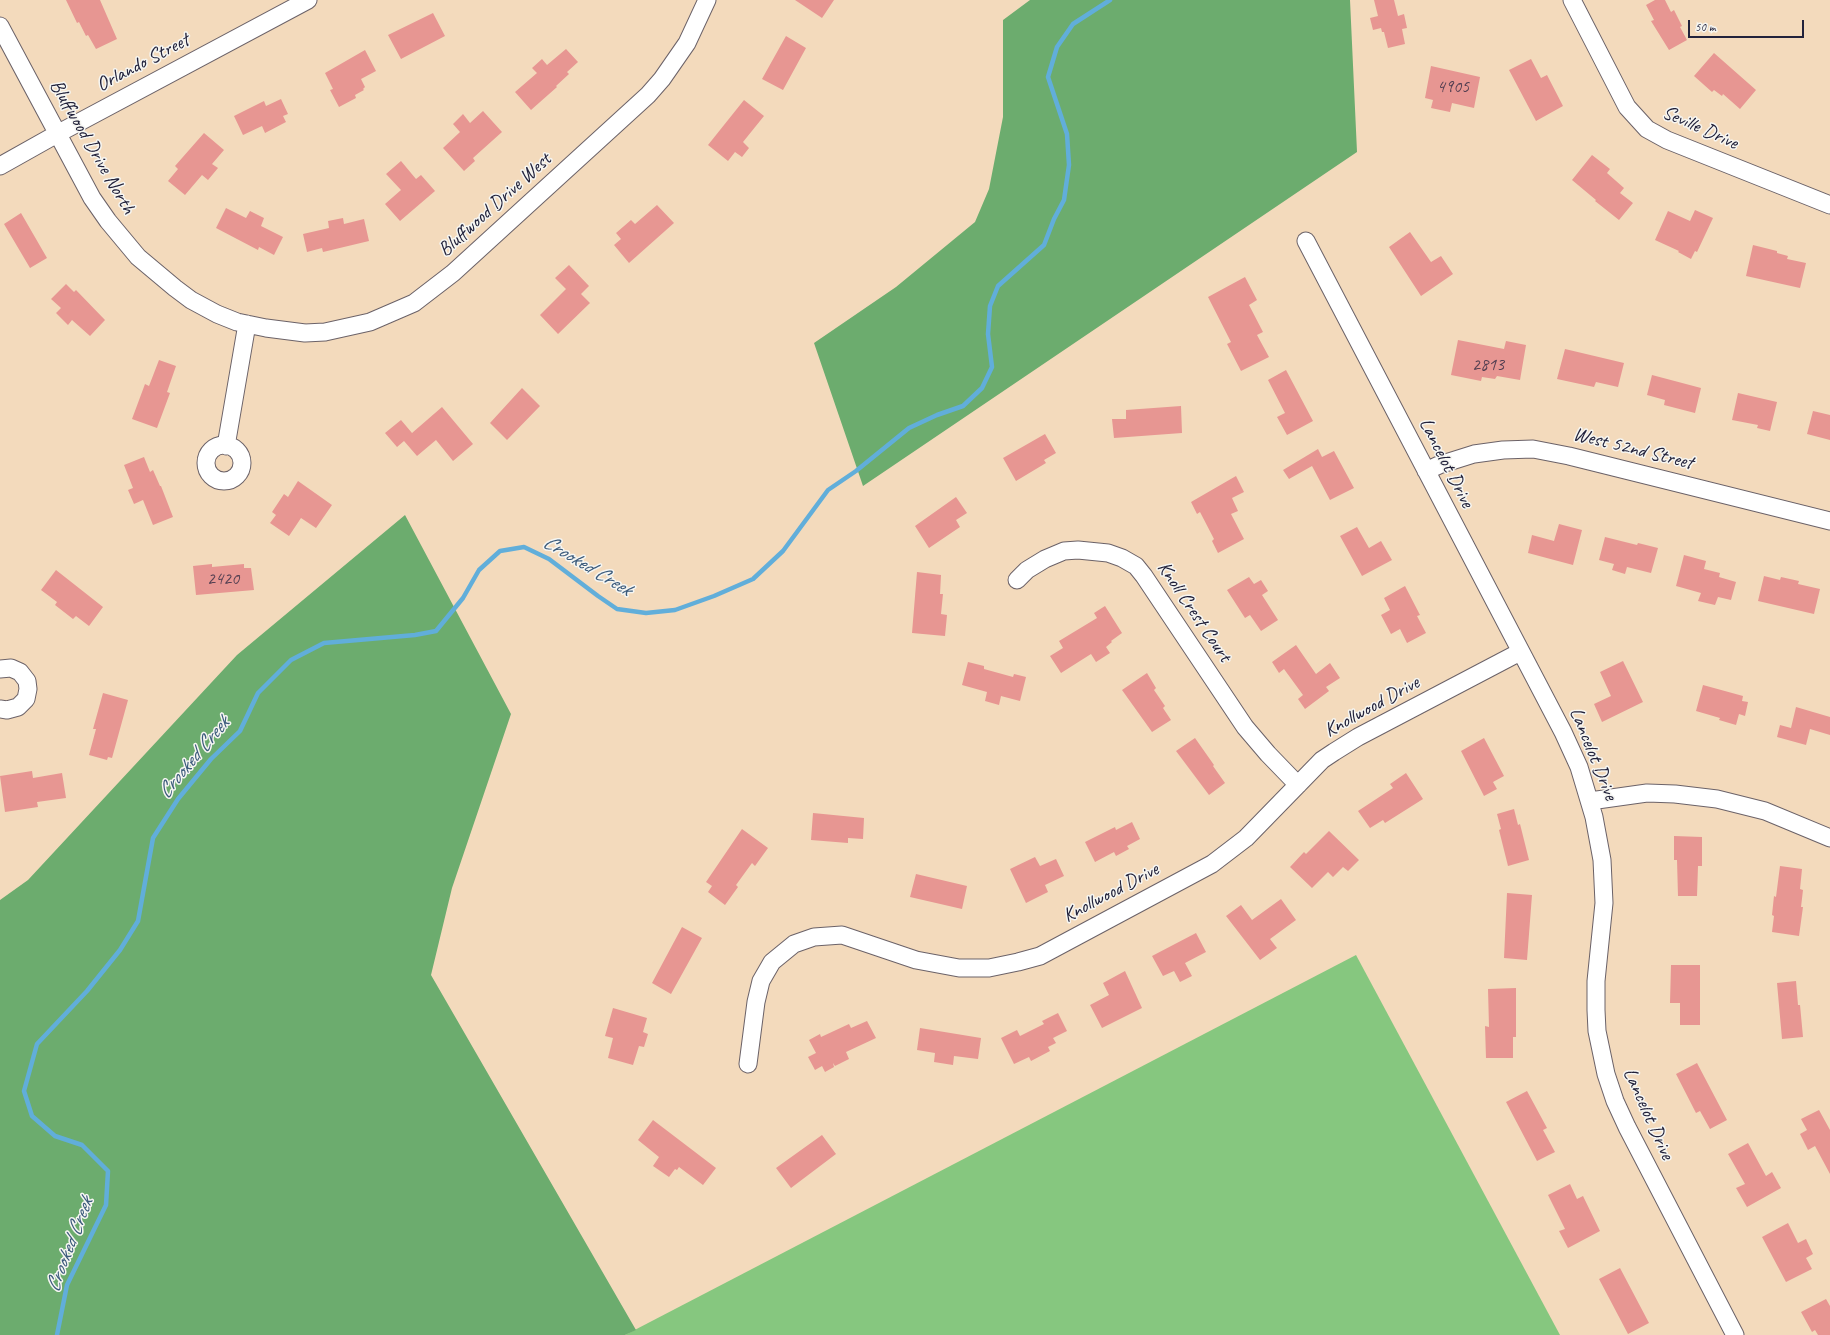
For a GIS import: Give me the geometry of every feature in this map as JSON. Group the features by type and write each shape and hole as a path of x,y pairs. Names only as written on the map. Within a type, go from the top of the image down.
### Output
{"street":[{"name":"Bluffwood Drive West","path":"247,324 281,331 325,332 370,322 414,303 453,273 648,95 662,79 687,43 707,0"},
{"name":"Seville Drive","path":"1572,0 1627,107 1647,129 1667,140 1830,205"},
{"name":"Orlando Street","path":"0,166 304,1"},
{"name":"Bluffwood Drive North","path":"0,26 57,134 99,209 117,233 138,257 191,300 217,314 247,324"},
{"name":"Lancelot Drive","path":"1306,241 1573,753 1590,801 1599,838 1604,881 1603,925 1596,996 1597,1032 1606,1074 1615,1101 1627,1127 1735,1335"},
{"path":"226,446 247,324"},
{"name":"West 52nd Street","path":"1426,471 1439,465 1474,454 1503,450 1533,449 1570,456 1830,521"},
{"name":"Knoll Crest Court","path":"1017,580 1027,570 1045,559 1064,551 1078,550 1108,553 1122,558 1136,566 1245,727 1268,754 1298,785"},
{"name":"Knollwood Drive","path":"748,1064 756,1002 761,981 772,962 794,944 814,936 842,935 916,960 960,968 989,968 1040,956 1212,864 1246,838 1322,760 1358,737 1520,652"},
{"path":"0,669 11,668 20,672 27,680 28,689 26,699 18,707 7,710 0,709"},
{"path":"1590,801 1646,793 1675,794 1717,799 1765,811 1830,838"}],"green space":[{"path":"1030,0 1350,0 1357,152 863,486 814,343 896,287 975,222 989,189 1003,117 1003,20"},
{"path":"405,515 511,714 452,888 431,975 636,1330 625,1335 0,1335 0,900 28,880 237,655"},
{"path":"1356,955 1560,1335 625,1335"}],"building":[{"path":"66,0 100,0 117,39 96,49 88,35 86,36 79,22 77,23"},
{"path":"795,0 834,0 822,18"},
{"path":"1374,0 1394,0 1398,16 1404,14 1407,28 1402,29 1405,44 1388,48 1384,32 1382,32 1381,28 1373,30 1370,18 1378,16"},
{"path":"1655,0 1665,0 1671,12 1674,10 1682,26 1680,27 1687,40 1669,50 1651,21 1654,20 1646,5"},
{"path":"433,13 445,36 401,59 388,35"},
{"path":"786,36 806,48 783,90 762,79"},
{"path":"566,49 578,62 567,72 569,74 556,86 557,87 531,110 515,92 537,73 532,68 542,59 547,65"},
{"path":"365,50 376,71 361,79 365,87 363,89 364,90 355,95 356,98 339,107 330,90 333,89 325,73"},
{"path":"1714,53 1756,90 1740,109 1723,94 1722,96 1714,90 1712,92 1694,76"},
{"path":"1531,59 1541,78 1547,75 1563,106 1536,121 1509,70"},
{"path":"1431,66 1480,77 1474,108 1452,103 1450,112 1431,108 1433,100 1425,98"},
{"path":"281,99 288,114 283,116 286,122 265,133 262,126 243,135 234,116 264,101 266,106"},
{"path":"744,100 764,116 743,142 749,148 742,157 735,152 728,161 708,145"},
{"path":"483,111 502,132 473,158 475,161 464,171 443,148 460,132 453,124 463,114 470,123"},
{"path":"204,133 224,150 212,164 218,168 208,180 202,175 185,195 168,181 178,169 175,166"},
{"path":"1592,155 1610,169 1607,173 1624,188 1620,193 1633,203 1619,220 1572,180"},
{"path":"401,161 416,179 421,175 435,191 400,221 385,204 401,190 386,174"},
{"path":"657,205 674,223 629,263 614,245 621,239 616,233 631,220 635,224"},
{"path":"226,208 246,218 250,211 264,218 261,226 283,237 274,255 259,247 258,250 216,228"},
{"path":"1695,210 1713,218 1697,252 1695,251 1691,259 1678,252 1679,251 1655,240 1668,211 1690,221"},
{"path":"21,213 47,258 30,268 4,224"},
{"path":"343,218 344,224 364,219 369,241 323,252 322,248 307,252 303,234 329,228 328,221"},
{"path":"1410,232 1431,262 1441,256 1453,274 1421,296 1389,247"},
{"path":"1753,245 1777,251 1777,253 1788,256 1787,259 1806,263 1800,288 1746,276"},
{"path":"569,265 589,286 581,294 590,303 558,334 540,315 566,289 555,278"},
{"path":"1245,277 1257,300 1249,305 1263,332 1257,335 1269,357 1241,371 1227,344 1231,342 1208,297"},
{"path":"66,284 74,292 76,290 105,320 90,336 72,320 68,325 56,313 61,308 51,299"},
{"path":"1458,340 1504,349 1506,341 1526,345 1520,380 1497,376 1495,379 1482,377 1481,381 1451,375"},
{"path":"1565,349 1624,363 1618,387 1596,382 1594,387 1557,379"},
{"path":"159,360 176,366 167,392 170,393 157,428 132,419 145,384 149,386"},
{"path":"1286,370 1313,421 1287,435 1277,417 1285,413 1268,380"},
{"path":"1652,375 1701,388 1695,413 1664,405 1665,400 1647,395"},
{"path":"522,388 540,406 507,440 490,423"},
{"path":"1738,393 1777,402 1770,431 1757,428 1758,425 1732,420"},
{"path":"1181,406 1182,433 1114,438 1112,419 1126,419 1126,410"},
{"path":"442,407 473,444 453,461 436,440 417,456 404,441 397,447 385,433 401,420 412,433"},
{"path":"1813,411 1830,415 1830,440 1807,434"},
{"path":"1045,434 1056,453 1044,460 1046,463 1016,481 1003,458"},
{"path":"1318,449 1322,457 1334,451 1354,488 1330,500 1312,466 1289,479 1283,470"},
{"path":"144,457 150,472 153,470 161,486 173,517 153,525 143,500 134,504 128,490 133,488 124,465"},
{"path":"1236,476 1244,492 1232,498 1238,511 1231,514 1244,539 1218,553 1212,541 1214,539 1200,512 1197,514 1191,502"},
{"path":"298,481 332,505 316,528 301,518 289,536 270,523 276,515 272,512 284,494 288,497"},
{"path":"956,497 967,513 956,520 960,527 929,548 915,526"},
{"path":"1559,524 1582,530 1573,565 1528,553 1532,535 1554,541"},
{"path":"1357,527 1369,548 1381,541 1392,560 1362,576 1340,536"},
{"path":"1605,537 1637,545 1638,543 1658,548 1651,573 1627,567 1625,574 1612,570 1614,564 1599,560"},
{"path":"1684,555 1706,561 1704,569 1720,573 1719,577 1736,582 1731,600 1718,597 1715,605 1698,601 1701,593 1676,586"},
{"path":"212,564 212,567 244,564 244,568 251,568 254,590 196,595 193,566"},
{"path":"56,570 103,607 89,626 76,616 73,619 55,605 57,602 41,590"},
{"path":"917,572 941,575 940,594 943,594 941,614 947,615 945,636 912,633"},
{"path":"1764,576 1780,580 1781,577 1799,581 1798,584 1820,589 1814,614 1758,601"},
{"path":"1249,577 1254,584 1261,580 1268,591 1262,595 1278,620 1261,631 1250,615 1245,618 1227,590"},
{"path":"1405,586 1420,615 1417,616 1426,633 1407,643 1400,629 1391,634 1381,615 1390,610 1384,598"},
{"path":"1105,606 1122,633 1111,641 1112,642 1106,647 1110,653 1096,662 1091,654 1061,673 1050,656 1063,648 1059,641 1097,618 1094,613"},
{"path":"1296,645 1316,674 1330,663 1340,678 1326,687 1329,691 1305,709 1298,699 1303,695 1284,669 1279,673 1272,662"},
{"path":"1623,661 1643,702 1602,722 1594,704 1611,696 1600,672"},
{"path":"968,662 984,666 984,669 1013,677 1014,674 1026,677 1020,701 1001,696 999,705 985,701 987,692 962,685"},
{"path":"1147,673 1156,688 1154,690 1165,706 1163,708 1171,720 1152,732 1122,690"},
{"path":"1703,685 1743,696 1742,701 1748,702 1745,716 1739,714 1736,725 1719,720 1720,718 1696,711"},
{"path":"103,693 128,700 112,758 108,757 107,760 89,755 96,729 93,729"},
{"path":"1796,707 1830,717 1830,735 1810,729 1806,745 1777,737 1780,725 1791,728"},
{"path":"1195,738 1225,783 1209,795 1176,751"},
{"path":"1484,738 1504,776 1493,782 1497,789 1484,796 1461,751"},
{"path":"32,771 33,778 62,773 66,798 37,802 38,807 5,812 0,776"},
{"path":"1406,773 1423,799 1385,823 1383,820 1370,828 1358,811 1393,788 1390,784"},
{"path":"1514,809 1518,825 1520,824 1529,860 1508,866 1499,830 1501,829 1497,814"},
{"path":"813,813 864,818 863,839 848,838 848,843 811,840"},
{"path":"1132,822 1140,839 1127,846 1129,849 1116,856 1114,852 1095,862 1085,842 1115,827 1116,830"},
{"path":"742,829 768,848 755,866 752,863 736,885 738,887 725,905 708,892 712,886 706,882"},
{"path":"1329,831 1359,860 1348,871 1343,867 1333,877 1328,872 1312,888 1290,867 1304,852 1306,854"},
{"path":"1674,836 1702,837 1702,866 1698,866 1697,896 1678,896 1677,860 1674,860"},
{"path":"1035,857 1040,866 1056,859 1064,876 1045,885 1048,892 1026,903 1010,869"},
{"path":"1780,866 1802,869 1800,889 1803,890 1801,907 1803,907 1799,936 1772,932 1774,896 1776,897"},
{"path":"916,874 967,886 962,909 910,897"},
{"path":"1507,893 1532,895 1527,960 1504,958"},
{"path":"1281,899 1296,920 1270,939 1277,948 1260,960 1226,916 1241,905 1252,920"},
{"path":"682,927 702,938 671,994 652,983"},
{"path":"1196,933 1206,952 1185,963 1192,976 1180,982 1174,971 1163,976 1152,956"},
{"path":"1671,965 1700,965 1700,1025 1680,1025 1680,1003 1670,1003"},
{"path":"1125,971 1142,1008 1102,1028 1090,1005 1109,995 1103,983"},
{"path":"1796,981 1803,1037 1782,1039 1777,983"},
{"path":"1516,988 1516,1037 1513,1037 1513,1058 1486,1058 1485,1026 1489,1027 1488,989"},
{"path":"613,1008 647,1018 643,1032 648,1034 644,1047 639,1046 633,1065 608,1058 613,1038 605,1036"},
{"path":"1058,1013 1067,1031 1053,1038 1056,1043 1048,1047 1050,1051 1031,1061 1029,1057 1014,1064 1001,1038 1017,1030 1020,1036 1044,1024 1042,1021"},
{"path":"867,1021 876,1038 846,1052 849,1059 835,1066 833,1063 834,1067 825,1072 822,1066 815,1070 808,1057 816,1053 809,1040 820,1034 821,1037 849,1024 851,1028"},
{"path":"920,1028 981,1038 978,1059 954,1056 953,1065 934,1062 935,1053 917,1050"},
{"path":"1697,1063 1727,1120 1710,1129 1700,1111 1696,1113 1676,1074"},
{"path":"1527,1091 1547,1128 1543,1130 1555,1152 1537,1161 1506,1102"},
{"path":"1819,1110 1830,1130 1830,1174 1815,1146 1808,1150 1800,1134 1807,1130 1801,1119"},
{"path":"653,1120 716,1168 703,1185 679,1167 677,1170 675,1169 669,1177 653,1166 659,1157 638,1140"},
{"path":"822,1135 836,1154 791,1188 776,1168"},
{"path":"1748,1143 1766,1176 1772,1172 1781,1188 1747,1207 1736,1188 1745,1184 1728,1154"},
{"path":"1570,1184 1577,1199 1583,1196 1600,1231 1568,1248 1559,1231 1565,1229 1548,1195"},
{"path":"1788,1223 1798,1243 1806,1239 1813,1254 1806,1258 1812,1269 1786,1282 1762,1237"},
{"path":"1620,1268 1649,1323 1628,1334 1599,1279"},
{"path":"1826,1299 1830,1306 1830,1335 1818,1335 1815,1330 1812,1332 1801,1312"}],"waterway":[{"name":"Crooked Creek","path":"57,1335 67,1285 106,1205 108,1171 82,1145 55,1136 32,1116 24,1091 37,1044 87,991 120,950 138,921 153,838 178,799 211,759 240,731 258,693 291,660 324,643 415,635 436,631 463,598 479,570 500,551 524,547 549,559 617,609 646,613 675,610 714,596 753,579 783,551 828,490 856,471 909,428 937,415 963,406 982,388 992,367 988,334 990,306 998,286 1044,245 1054,219 1064,200 1069,165 1067,134 1048,77 1057,47 1073,24 1110,0"}]}
